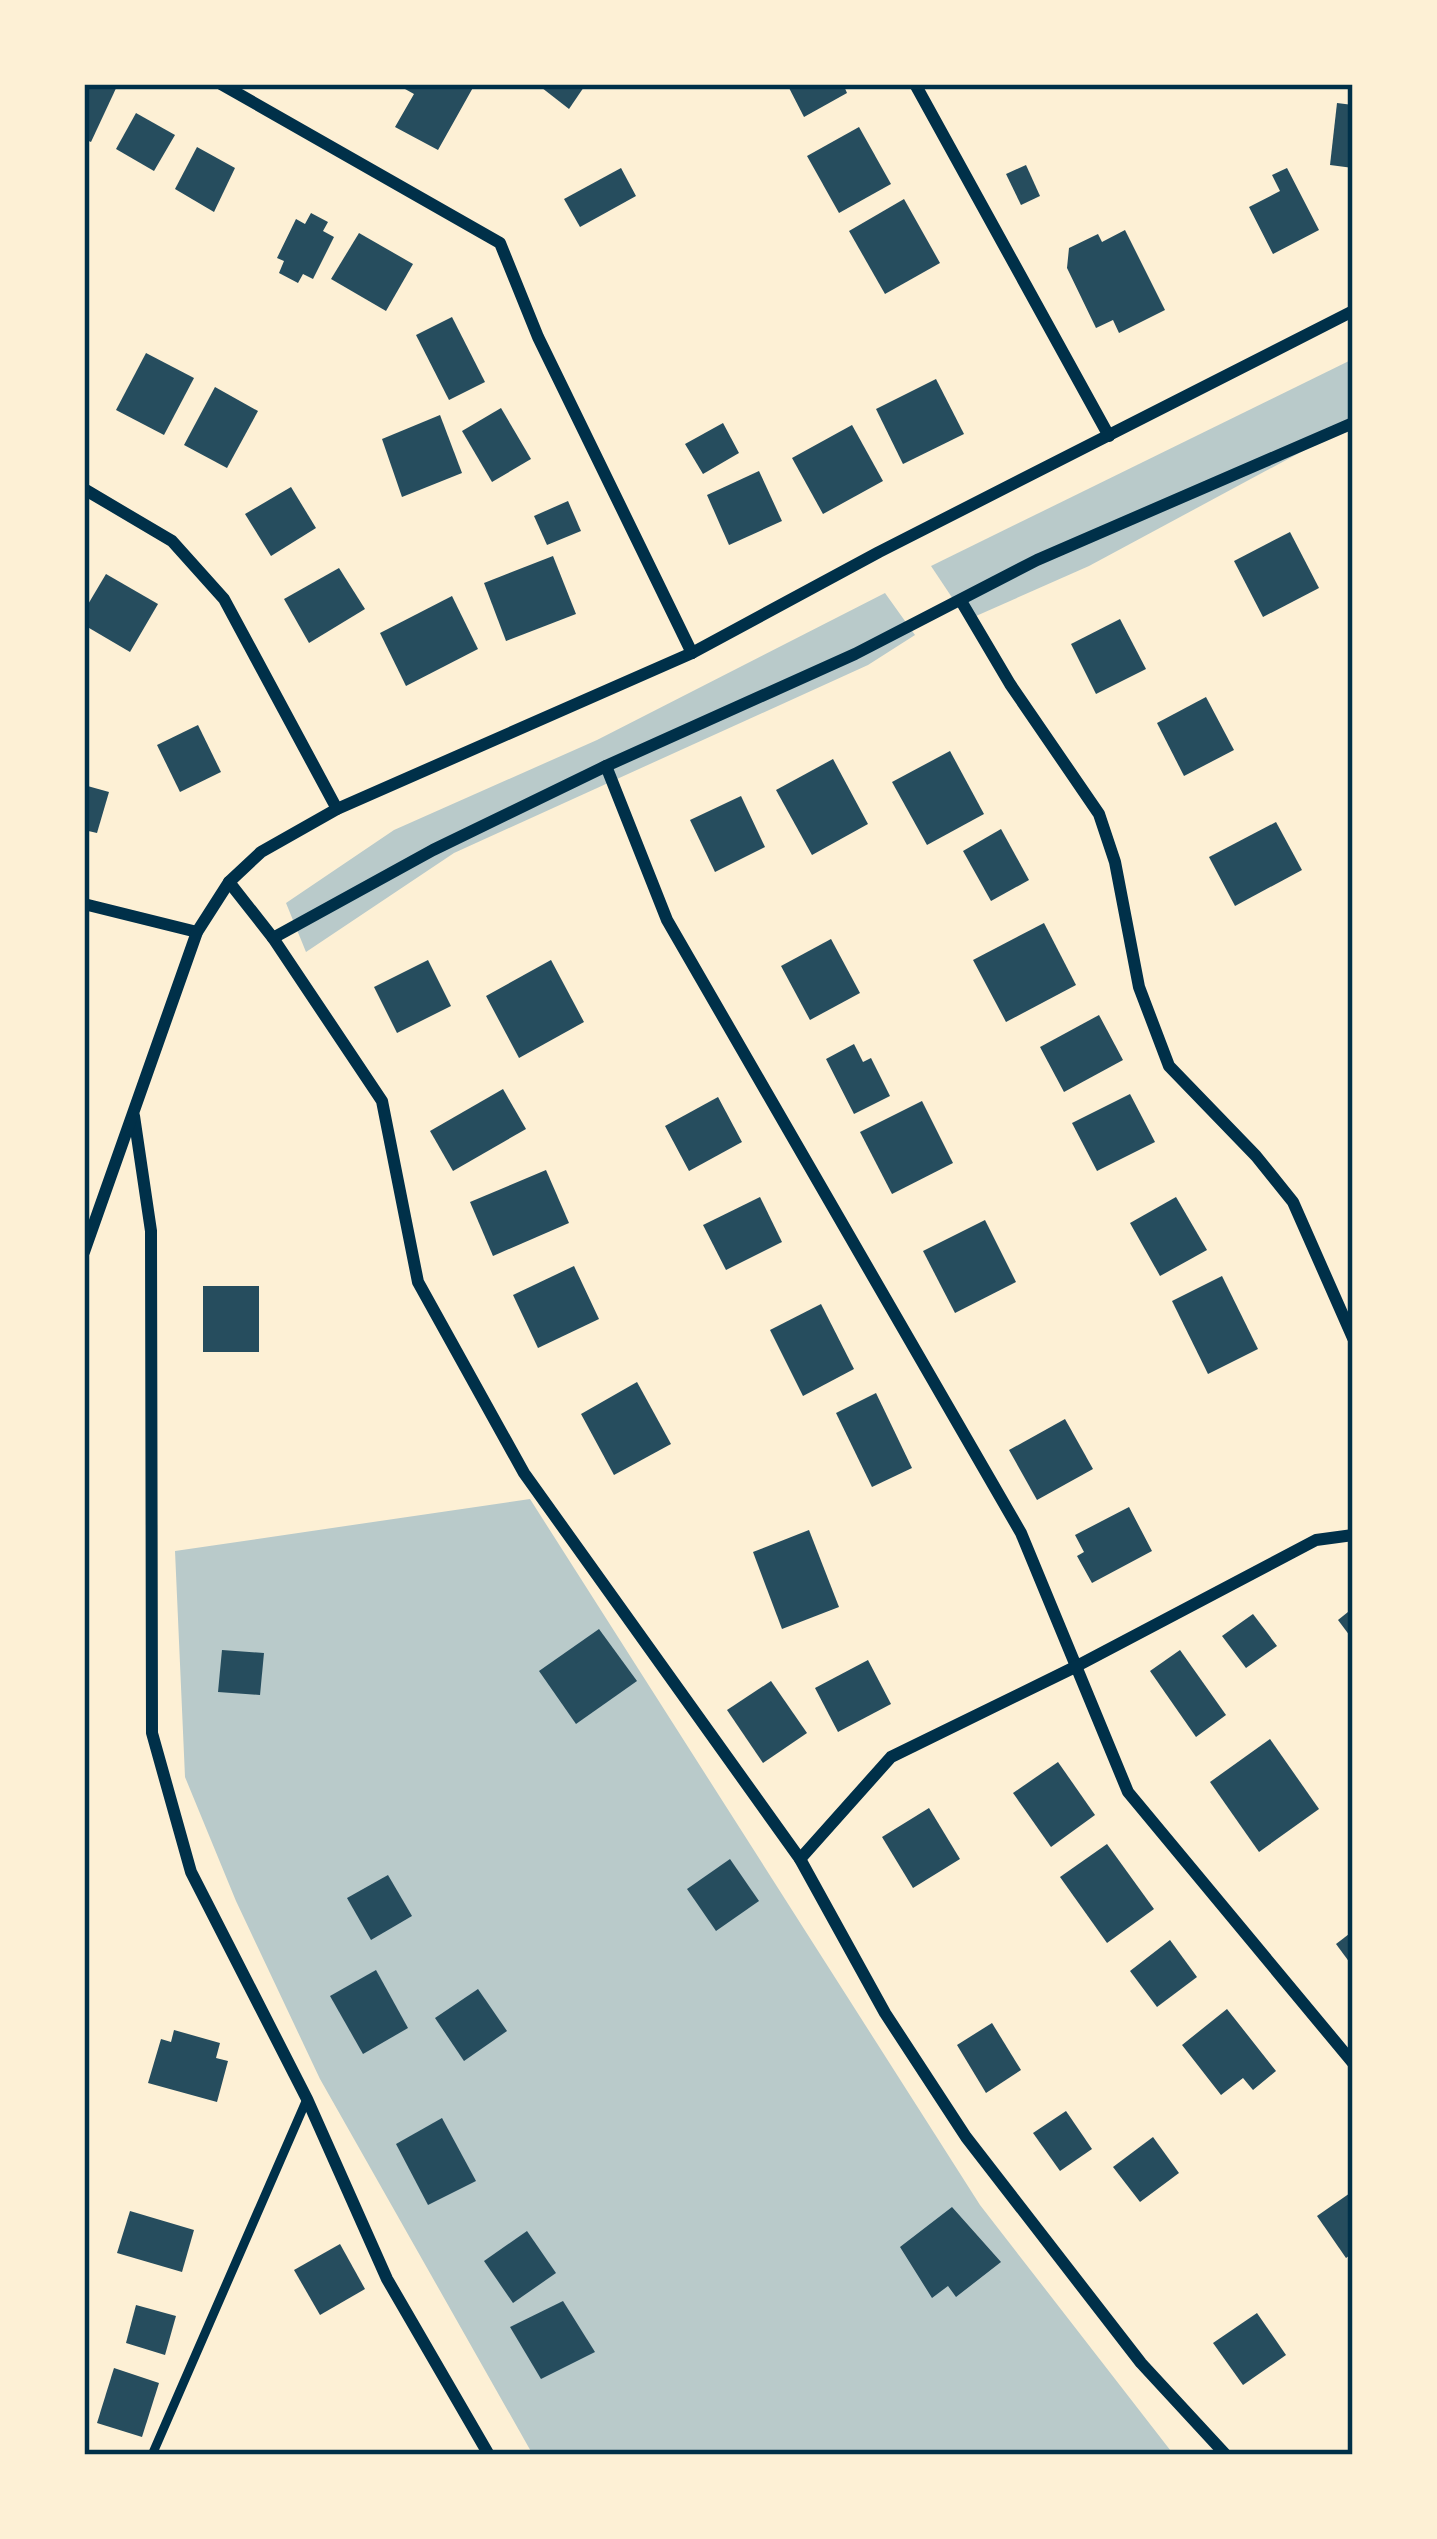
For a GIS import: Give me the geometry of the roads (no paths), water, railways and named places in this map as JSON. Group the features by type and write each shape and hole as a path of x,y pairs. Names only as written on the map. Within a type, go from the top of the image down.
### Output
{"street":[{"path":"221,84 500,243 538,337 692,653"},
{"path":"915,84 1109,436"},
{"path":"84,1252 197,932 229,882 261,852 337,808 692,653 879,552 1353,311"},
{"path":"273,938 433,850 606,766 855,654 1100,531 1353,423"},
{"path":"84,489 172,541 224,599 337,808"},
{"path":"961,602 1010,684 1099,814 1115,862 1139,987 1169,1066 1256,1156 1293,1202 1353,1338"},
{"path":"606,766 667,920 1021,1533 1128,1792 1353,2063"},
{"path":"229,882 273,938 382,1101 418,1282 524,1473 800,1859 885,2013 966,2137 1141,2363 1226,2455"},
{"path":"84,904 197,932"},
{"path":"134,1115 152,1231 152,1733 191,1873 307,2099 387,2279 489,2455"},
{"path":"800,1859 891,1757 1316,1540 1353,1535"}],"lane":[{"path":"152,2455 307,2099"}]}
